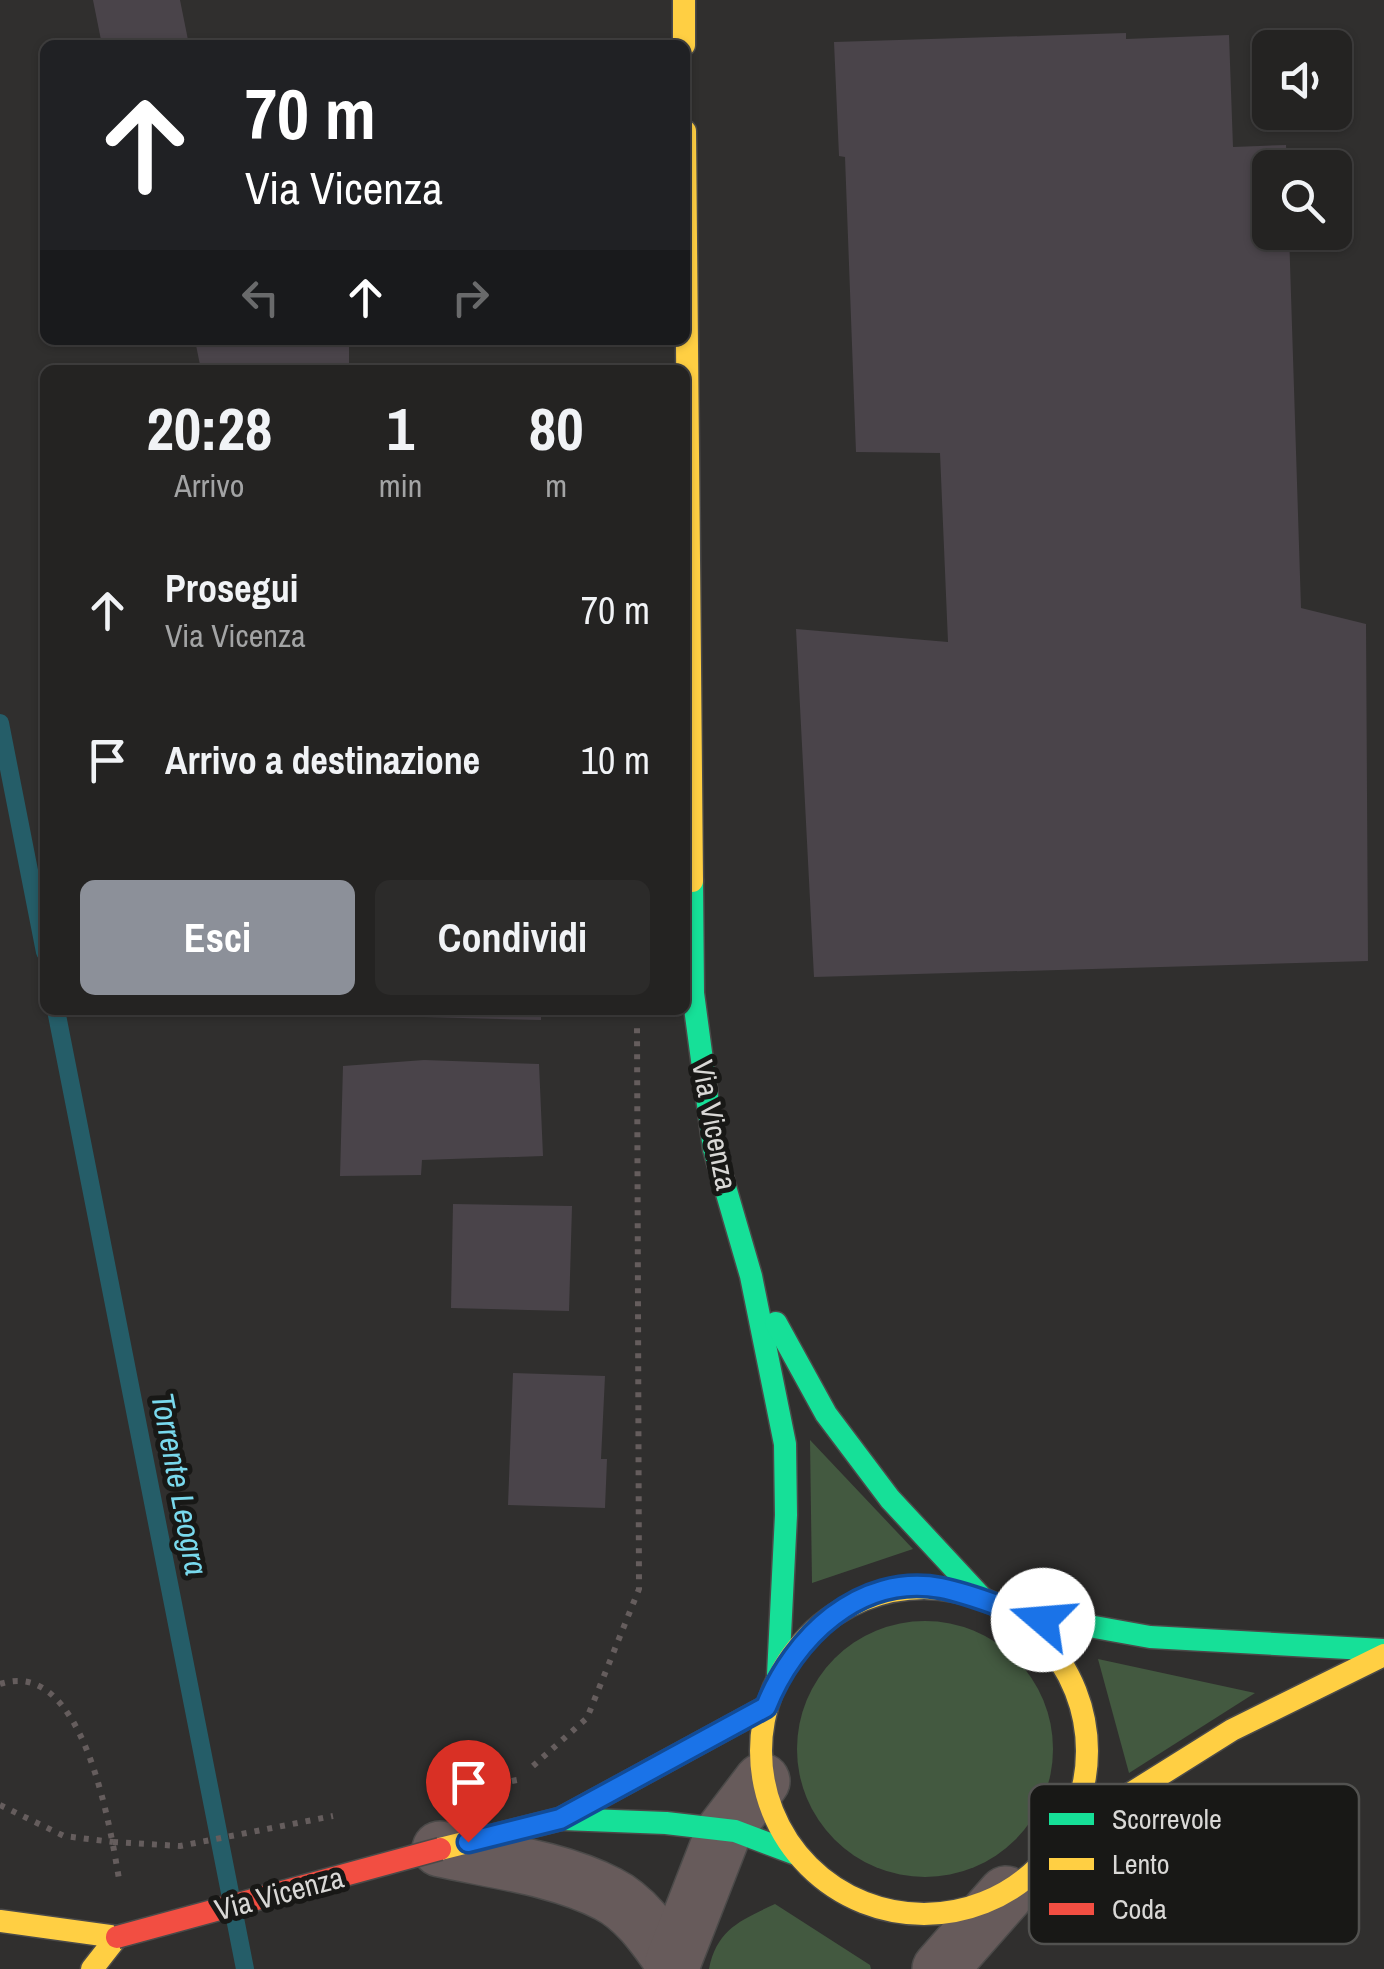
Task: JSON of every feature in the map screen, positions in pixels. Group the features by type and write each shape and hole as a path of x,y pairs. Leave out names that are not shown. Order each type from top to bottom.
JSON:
{"main road":[{"path":"684,0 684,40"},
{"name":"Via Vicenza","path":"690,670 693,994 714,1149 751,1276 784,1444 786,1515 778,1674"},
{"name":"Via Vicenza","path":"751,1276 826,1414 890,1499 982,1598"},
{"name":"Via Vicenza","path":"1029,1876 1006,1894 963,1911 917,1915 872,1906 830,1886 796,1854 774,1819 762,1780 766,1707 778,1674 806,1636 844,1607 888,1591 936,1587 982,1598 1011,1612 1048,1645 1075,1688 1087,1736 1084,1784"},
{"path":"1011,1612 1076,1628 1224,1646 1384,1652"},
{"path":"1146,1784 1232,1730 1384,1652"},
{"path":"560,1819 766,1707"},
{"name":"Via Vicenza","path":"0,1921 117,1938 560,1819 666,1823 734,1831 796,1854"},
{"path":"92,1969 117,1938"}],"street":[{"name":"Via Vicenza","path":"673,1966 724,1832 762,1780"},
{"name":"Via Vicenza","path":"440,1849 554,1874 611,1895 650,1929 673,1966"},
{"name":"Via Vicenza","path":"940,1969 1006,1894"}],"path":[{"path":"442,1794 517,1780 587,1718 639,1589 637,1015"},
{"path":"0,1684 38,1685 64,1706 82,1738 107,1809"},
{"path":"0,1805 64,1836 180,1846 348,1813"}],"green space":[{"path":"810,1440 913,1549 812,1583"},
{"path":"900,1623 950,1623 996,1642 1032,1678 1051,1724 1051,1774 1048,1784 1029,1784 1029,1824 996,1856 950,1875 900,1875 854,1856 818,1820 799,1774 799,1724 818,1678 854,1642"},
{"path":"1098,1659 1255,1693 1129,1773"},
{"path":"775,1904 871,1969 709,1969 724,1935 741,1921"}],"building":[{"path":"93,0 180,0 188,40 101,40"},
{"path":"1126,33 1126,39 1229,35 1233,147 1286,145 1286,150 1252,150 1252,250 1290,250 1301,608 1366,624 1368,961 814,977 796,629 948,642 940,453 856,452 845,157 839,156 834,42"},
{"path":"196,345 349,345 349,365 200,365"},
{"path":"541,1015 541,1020 423,1017"},
{"path":"424,1060 539,1064 543,1156 422,1160 421,1175 340,1176 343,1066"},
{"path":"453,1204 572,1206 569,1311 451,1308"},
{"path":"513,1373 605,1376 601,1459 607,1459 605,1508 508,1505"}],"waterway":[{"name":"Torrente Leogra","path":"0,723 40,927"},
{"name":"Torrente Leogra","path":"57,1015 245,1969"}],"traffic: fast":[{"path":"692,881 693,993 714,1149 751,1276 785,1444 786,1515 778,1675"},
{"path":"776,1323 826,1414 890,1499 982,1598"},
{"path":"1011,1612 1150,1637 1384,1650"},
{"path":"563,1819 666,1823 735,1831 796,1854"}],"traffic: slow":[{"path":"684,0 684,40"},
{"path":"687,345 687,365"},
{"path":"690,667 692,881"},
{"path":"1029,1875 986,1902 956,1911 924,1914 877,1907 833,1887 788,1842 764,1783 764,1719 780,1674 809,1636 847,1607 892,1591 956,1591 1015,1615 1060,1660 1080,1704 1087,1751"},
{"path":"1146,1784 1232,1730 1384,1655"},
{"path":"440,1849 560,1819 766,1707"},
{"path":"1084,1784 1087,1751"},
{"path":"0,1921 117,1937 92,1969"}],"traffic: jam":[{"path":"117,1937 440,1849"}],"route":[{"path":"468,1842 560,1819 766,1707 778,1674 806,1636 844,1607 888,1591 936,1587 982,1598 1011,1612 1043,1620"}]}
